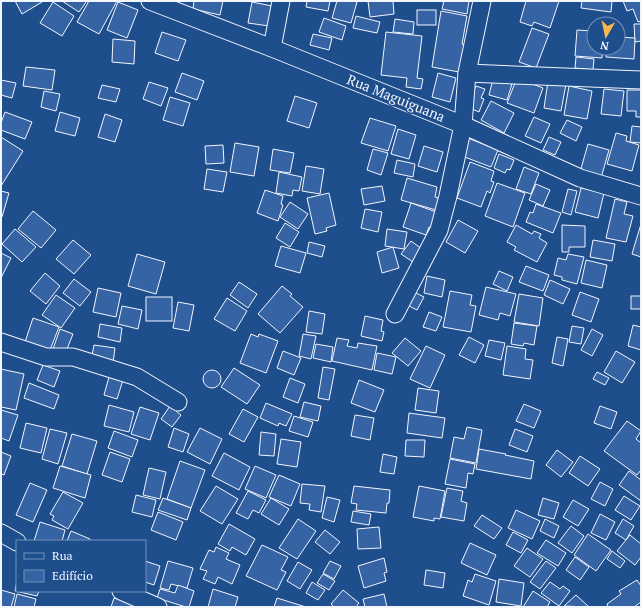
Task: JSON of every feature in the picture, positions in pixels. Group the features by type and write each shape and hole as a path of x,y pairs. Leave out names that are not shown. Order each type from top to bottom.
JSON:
{"street":[{"name":"Rua Maguiguana","path":"150,1 272,48 462,125 580,178 641,196"},
{"path":"272,48 281,1"},
{"path":"395,314 439,230 448,196 462,125 467,73 482,1"},
{"path":"467,73 641,80"},
{"path":"1,342 46,357 73,357 137,377 178,402"},
{"path":"1,533 16,541"},
{"path":"123,592 158,607"}],"building":[{"path":"15,1 42,1 42,2 22,14"},
{"path":"62,1 87,1 79,12"},
{"path":"89,1 117,1 99,34 77,22"},
{"path":"194,1 223,1 220,15 193,9"},
{"path":"307,1 330,1 328,11 306,7"},
{"path":"337,1 357,2 351,23 332,18"},
{"path":"368,1 393,1 394,14 370,17"},
{"path":"444,1 469,1 467,14 442,9"},
{"path":"526,1 559,1 550,28 534,22 532,26 520,22"},
{"path":"582,1 612,1 611,12 581,8"},
{"path":"623,1 641,1 641,21 638,22 633,9 627,11"},
{"path":"53,2 74,16 62,36 40,23"},
{"path":"118,2 138,10 127,38 107,30"},
{"path":"252,2 272,6 269,26 248,23"},
{"path":"417,10 436,10 436,25 417,25"},
{"path":"441,11 467,16 459,72 432,67"},
{"path":"356,16 380,22 377,33 353,28"},
{"path":"324,18 346,26 342,40 319,32"},
{"path":"395,19 414,22 413,34 393,32"},
{"path":"634,24 641,24 641,41 635,42"},
{"path":"532,28 549,34 536,68 519,62"},
{"path":"577,30 586,31 586,56 602,56 602,58 575,56"},
{"path":"162,32 186,40 178,61 155,53"},
{"path":"386,32 422,36 417,78 423,79 421,89 406,87 407,78 381,75"},
{"path":"313,34 332,38 329,50 310,45"},
{"path":"626,37 635,38 634,59 606,57 626,56"},
{"path":"113,39 135,41 134,64 112,62"},
{"path":"576,57 594,59 593,70 575,68"},
{"path":"26,67 55,70 52,90 23,86"},
{"path":"182,73 204,81 197,100 175,92"},
{"path":"438,73 456,78 450,102 432,97"},
{"path":"517,78 543,88 534,113 507,103"},
{"path":"493,79 512,84 507,100 489,95"},
{"path":"1,80 16,83 12,98 1,95"},
{"path":"548,81 566,84 561,111 544,108"},
{"path":"149,82 168,88 161,106 143,99"},
{"path":"102,85 120,89 116,102 98,98"},
{"path":"476,86 485,89 481,98 484,99 479,112 467,107"},
{"path":"569,86 592,91 587,119 564,115"},
{"path":"604,89 624,91 621,116 601,114"},
{"path":"627,90 641,90 641,117 636,117 636,111 627,111"},
{"path":"44,91 60,94 56,111 41,107"},
{"path":"295,96 317,103 309,128 287,121"},
{"path":"170,97 190,103 183,126 163,120"},
{"path":"491,101 514,113 504,133 481,120"},
{"path":"5,112 32,122 25,139 1,130 1,123"},
{"path":"60,112 80,118 75,136 55,131"},
{"path":"105,114 122,120 115,142 98,137"},
{"path":"534,117 550,124 541,143 525,136"},
{"path":"370,118 396,126 388,151 361,143"},
{"path":"567,120 582,127 576,141 560,133"},
{"path":"632,126 641,127 641,143 630,142"},
{"path":"398,129 416,135 409,159 391,154"},
{"path":"616,133 627,136 626,141 639,145 632,171 607,164"},
{"path":"1,137 23,151 1,186"},
{"path":"549,137 561,142 555,155 543,150"},
{"path":"468,138 498,150 491,167 462,156"},
{"path":"235,143 259,147 254,176 230,172"},
{"path":"588,144 609,150 601,178 580,172"},
{"path":"223,145 224,163 206,164 205,146"},
{"path":"424,146 443,152 437,172 418,166"},
{"path":"273,149 294,153 290,173 270,170"},
{"path":"373,149 388,153 381,175 367,170"},
{"path":"499,154 514,160 510,170 507,169 505,173 494,168"},
{"path":"397,160 415,164 413,177 394,173"},
{"path":"470,162 494,171 491,181 494,182 490,193 487,191 481,207 457,198"},
{"path":"306,166 324,169 320,194 302,191"},
{"path":"524,167 539,173 531,194 516,189"},
{"path":"207,169 227,172 223,192 204,189"},
{"path":"279,172 302,177 299,191 293,190 292,196 276,193"},
{"path":"407,178 437,187 435,197 439,198 436,210 401,200"},
{"path":"497,183 525,193 513,227 485,216"},
{"path":"536,184 550,190 543,206 529,200"},
{"path":"382,186 385,201 364,205 361,189"},
{"path":"581,188 604,193 598,218 575,212"},
{"path":"568,189 577,191 571,215 562,212"},
{"path":"265,190 283,196 281,204 283,205 278,221 257,213"},
{"path":"1,191 9,193 2,217 1,217"},
{"path":"329,193 336,225 326,228 327,231 315,234 307,198"},
{"path":"615,199 627,202 624,214 633,216 626,242 606,238"},
{"path":"290,202 308,214 298,229 280,217"},
{"path":"411,203 439,213 433,228 429,227 426,235 403,227"},
{"path":"536,204 561,213 553,233 526,222 530,212 533,213"},
{"path":"365,209 382,212 378,232 361,228"},
{"path":"33,211 56,230 41,248 18,229"},
{"path":"458,220 478,231 465,253 446,242"},
{"path":"285,223 299,232 290,247 276,238"},
{"path":"641,224 641,257 632,254"},
{"path":"516,225 532,234 534,231 541,234 539,238 547,243 537,262 514,250 516,247 507,242"},
{"path":"562,225 585,226 585,247 569,247 569,252 562,252"},
{"path":"15,229 36,247 22,262 2,244"},
{"path":"387,229 407,232 404,249 385,246"},
{"path":"73,240 91,255 74,274 56,259"},
{"path":"593,240 615,244 612,261 590,257"},
{"path":"411,241 425,251 416,264 401,254"},
{"path":"309,242 325,246 322,257 307,253"},
{"path":"281,246 306,253 300,273 275,266"},
{"path":"393,247 399,268 382,273 377,252"},
{"path":"1,253 11,258 1,278"},
{"path":"137,254 165,262 156,294 128,286"},
{"path":"568,254 584,257 577,284 562,280 562,277 554,275 558,258 566,260"},
{"path":"586,260 607,265 602,288 581,283"},
{"path":"526,266 549,275 543,291 519,282"},
{"path":"499,271 513,277 507,291 493,284"},
{"path":"45,273 60,286 46,304 30,291"},
{"path":"427,276 445,280 442,297 424,293"},
{"path":"74,279 91,292 80,306 63,293"},
{"path":"550,280 570,289 563,304 544,295"},
{"path":"239,282 257,294 248,308 230,295"},
{"path":"282,286 292,294 290,296 303,307 280,333 258,314"},
{"path":"486,287 516,294 510,316 500,313 498,320 479,315"},
{"path":"98,288 121,293 116,317 93,312"},
{"path":"450,291 472,295 470,305 476,306 471,332 443,327"},
{"path":"414,292 424,297 417,310 407,305"},
{"path":"580,292 599,299 591,322 572,315"},
{"path":"519,294 543,298 539,326 514,322"},
{"path":"56,295 75,308 61,328 42,315"},
{"path":"631,296 641,296 641,309 631,309"},
{"path":"146,297 172,297 172,321 146,321"},
{"path":"227,298 247,311 235,331 214,319"},
{"path":"178,302 194,305 189,331 173,328"},
{"path":"122,306 142,310 138,329 118,324"},
{"path":"309,311 325,314 322,334 306,332"},
{"path":"429,312 442,317 436,331 423,327"},
{"path":"365,316 383,320 381,331 384,332 382,341 361,336"},
{"path":"33,318 59,327 50,350 25,342"},
{"path":"514,323 537,326 534,345 524,343 523,346 511,344"},
{"path":"100,324 122,328 120,342 98,337"},
{"path":"633,325 641,327 641,350 628,346"},
{"path":"572,326 584,328 581,344 569,342"},
{"path":"60,329 73,334 65,354 53,349"},
{"path":"592,329 603,335 592,356 581,350"},
{"path":"251,334 258,337 259,334 278,341 266,373 240,363"},
{"path":"303,334 316,336 311,359 299,356"},
{"path":"469,337 484,345 475,363 459,355"},
{"path":"557,337 568,339 563,366 552,363"},
{"path":"337,338 349,340 347,346 357,348 358,343 377,346 372,370 332,361"},
{"path":"405,338 421,351 408,366 392,353"},
{"path":"489,340 505,343 501,360 485,356"},
{"path":"316,344 333,347 331,362 313,358"},
{"path":"94,345 115,348 113,363 91,360"},
{"path":"426,346 445,355 430,388 410,379"},
{"path":"507,346 526,349 525,359 533,360 530,379 503,375"},
{"path":"283,351 301,358 294,375 277,368"},
{"path":"616,351 635,362 622,383 604,372"},
{"path":"377,353 396,357 392,374 374,370"},
{"path":"43,365 60,371 54,387 37,380"},
{"path":"323,367 335,369 329,400 318,398"},
{"path":"234,368 260,385 247,404 221,387"},
{"path":"1,369 24,374 16,410 1,407"},
{"path":"212,370 218,373 221,379 218,385 212,388 206,385 203,379 206,373"},
{"path":"597,372 609,378 605,385 593,379"},
{"path":"109,377 123,380 117,399 104,395"},
{"path":"290,378 305,384 298,403 283,397"},
{"path":"359,380 384,390 375,412 351,403"},
{"path":"29,383 59,395 54,409 24,398"},
{"path":"418,388 439,391 436,413 415,410"},
{"path":"304,402 321,406 318,421 300,417"},
{"path":"266,403 292,414 286,426 279,423 278,426 260,418"},
{"path":"524,404 541,411 534,428 516,421"},
{"path":"109,405 134,412 129,432 104,426"},
{"path":"170,406 181,415 172,427 161,419"},
{"path":"600,406 617,412 611,429 594,423"},
{"path":"140,407 159,413 150,440 131,434"},
{"path":"243,409 258,417 244,442 229,434"},
{"path":"1,410 18,415 9,441 1,438"},
{"path":"409,413 445,418 442,438 407,433"},
{"path":"355,415 374,418 370,440 351,436"},
{"path":"294,416 313,422 308,437 289,431"},
{"path":"627,421 641,431 636,439 641,443 641,470 637,475 604,451"},
{"path":"26,423 47,428 41,453 20,448"},
{"path":"467,427 482,430 476,463 450,458 454,437 464,439"},
{"path":"174,428 189,434 183,452 168,447"},
{"path":"200,428 222,439 210,464 187,452"},
{"path":"50,429 67,433 58,464 42,459"},
{"path":"515,429 533,436 527,452 509,445"},
{"path":"114,431 138,440 132,457 108,448"},
{"path":"261,432 276,434 274,456 259,455"},
{"path":"72,434 97,441 87,474 62,466"},
{"path":"281,439 301,442 297,467 277,464"},
{"path":"406,440 425,440 424,457 405,456"},
{"path":"479,449 534,461 531,479 476,469"},
{"path":"557,450 573,462 561,477 546,465"},
{"path":"1,452 11,456 4,475 1,474"},
{"path":"110,452 130,459 122,482 102,475"},
{"path":"224,453 250,467 239,490 212,476"},
{"path":"383,454 397,457 394,474 380,472"},
{"path":"580,456 600,469 588,486 569,473"},
{"path":"450,459 475,464 473,474 468,473 466,488 445,484"},
{"path":"180,461 205,470 191,508 167,499"},
{"path":"60,466 91,475 85,498 53,488"},
{"path":"255,466 276,475 266,498 245,489"},
{"path":"149,468 166,472 160,499 143,495"},
{"path":"629,471 641,480 641,501 619,485"},
{"path":"279,475 300,484 291,506 269,497"},
{"path":"600,482 613,489 605,506 591,499"},
{"path":"30,483 47,490 33,522 16,515"},
{"path":"302,484 325,486 321,512 309,510 310,504 300,503"},
{"path":"216,486 238,499 222,524 200,511"},
{"path":"354,486 390,490 389,503 387,503 386,513 356,510 357,504 351,503"},
{"path":"419,486 445,491 440,519 434,518 434,521 413,517"},
{"path":"447,488 463,491 461,501 467,503 464,521 441,517"},
{"path":"248,491 266,500 259,513 253,510 248,519 236,513"},
{"path":"63,492 83,503 68,529 52,520 54,516 50,514"},
{"path":"136,495 156,500 152,517 132,512"},
{"path":"624,496 640,506 631,520 615,510"},
{"path":"327,497 340,500 334,522 322,518"},
{"path":"163,498 191,508 187,520 158,510"},
{"path":"271,498 289,509 279,525 261,514"},
{"path":"543,498 559,503 554,519 538,515"},
{"path":"573,500 589,509 578,526 563,517"},
{"path":"516,510 540,521 532,539 508,528"},
{"path":"353,511 371,514 369,525 351,522"},
{"path":"158,512 183,522 176,540 151,530"},
{"path":"600,514 615,522 606,540 591,533"},
{"path":"482,515 502,528 494,539 474,526"},
{"path":"298,519 316,531 297,559 279,548"},
{"path":"545,519 559,526 554,538 540,531"},
{"path":"623,519 634,526 626,540 615,533"},
{"path":"40,522 65,530 62,540 34,540"},
{"path":"229,524 255,539 246,555 232,547 230,551 218,544"},
{"path":"571,526 584,536 572,553 558,543"},
{"path":"379,527 381,548 358,549 357,529"},
{"path":"325,530 340,542 330,554 315,542"},
{"path":"71,531 90,539 90,540 67,540"},
{"path":"513,532 528,540 521,553 506,545"},
{"path":"588,534 611,550 596,571 574,555"},
{"path":"630,535 641,544 641,557 635,565 617,551"},
{"path":"546,540 566,553 558,566 537,553"},
{"path":"470,543 496,555 487,575 461,563"},
{"path":"262,545 288,557 281,570 286,572 277,590 246,576"},
{"path":"216,547 229,553 226,559 240,565 232,584 218,577 215,584 203,579 207,571 200,569 209,550 214,552"},
{"path":"527,548 543,559 530,577 514,566"},
{"path":"612,551 625,561 620,568 607,559"},
{"path":"575,557 589,567 580,580 566,570"},
{"path":"384,558 387,572 384,573 386,581 364,588 358,566"},
{"path":"146,561 160,566 154,585 146,582"},
{"path":"168,561 193,568 187,588 171,584 169,590 160,588"},
{"path":"330,561 341,566 334,579 323,573"},
{"path":"546,561 556,568 540,589 530,582"},
{"path":"298,562 312,570 300,589 287,581"},
{"path":"426,570 445,573 443,588 424,585"},
{"path":"323,574 335,581 329,590 317,583"},
{"path":"475,574 496,581 489,605 463,596 468,580 472,582"},
{"path":"499,579 524,583 521,606 496,602"},
{"path":"637,580 641,586 641,602 634,607 608,607 607,604 621,594 619,591"},
{"path":"312,582 325,590 318,600 306,593"},
{"path":"550,582 560,589 563,586 570,591 559,606 541,593"},
{"path":"178,585 194,591 189,607 157,598 160,589 175,593"},
{"path":"213,589 238,597 235,607 208,607"},
{"path":"1,590 15,594 11,607 1,607"},
{"path":"343,590 359,603 356,607 334,607 331,604"},
{"path":"533,591 550,602 547,607 523,607"},
{"path":"19,592 39,592 37,596"},
{"path":"17,594 36,599 34,607 14,607"},
{"path":"384,594 387,607 365,607 363,599"},
{"path":"576,595 589,607 564,606"},
{"path":"114,598 136,604 135,607 111,607"},
{"path":"277,598 306,607 274,607"}]}
